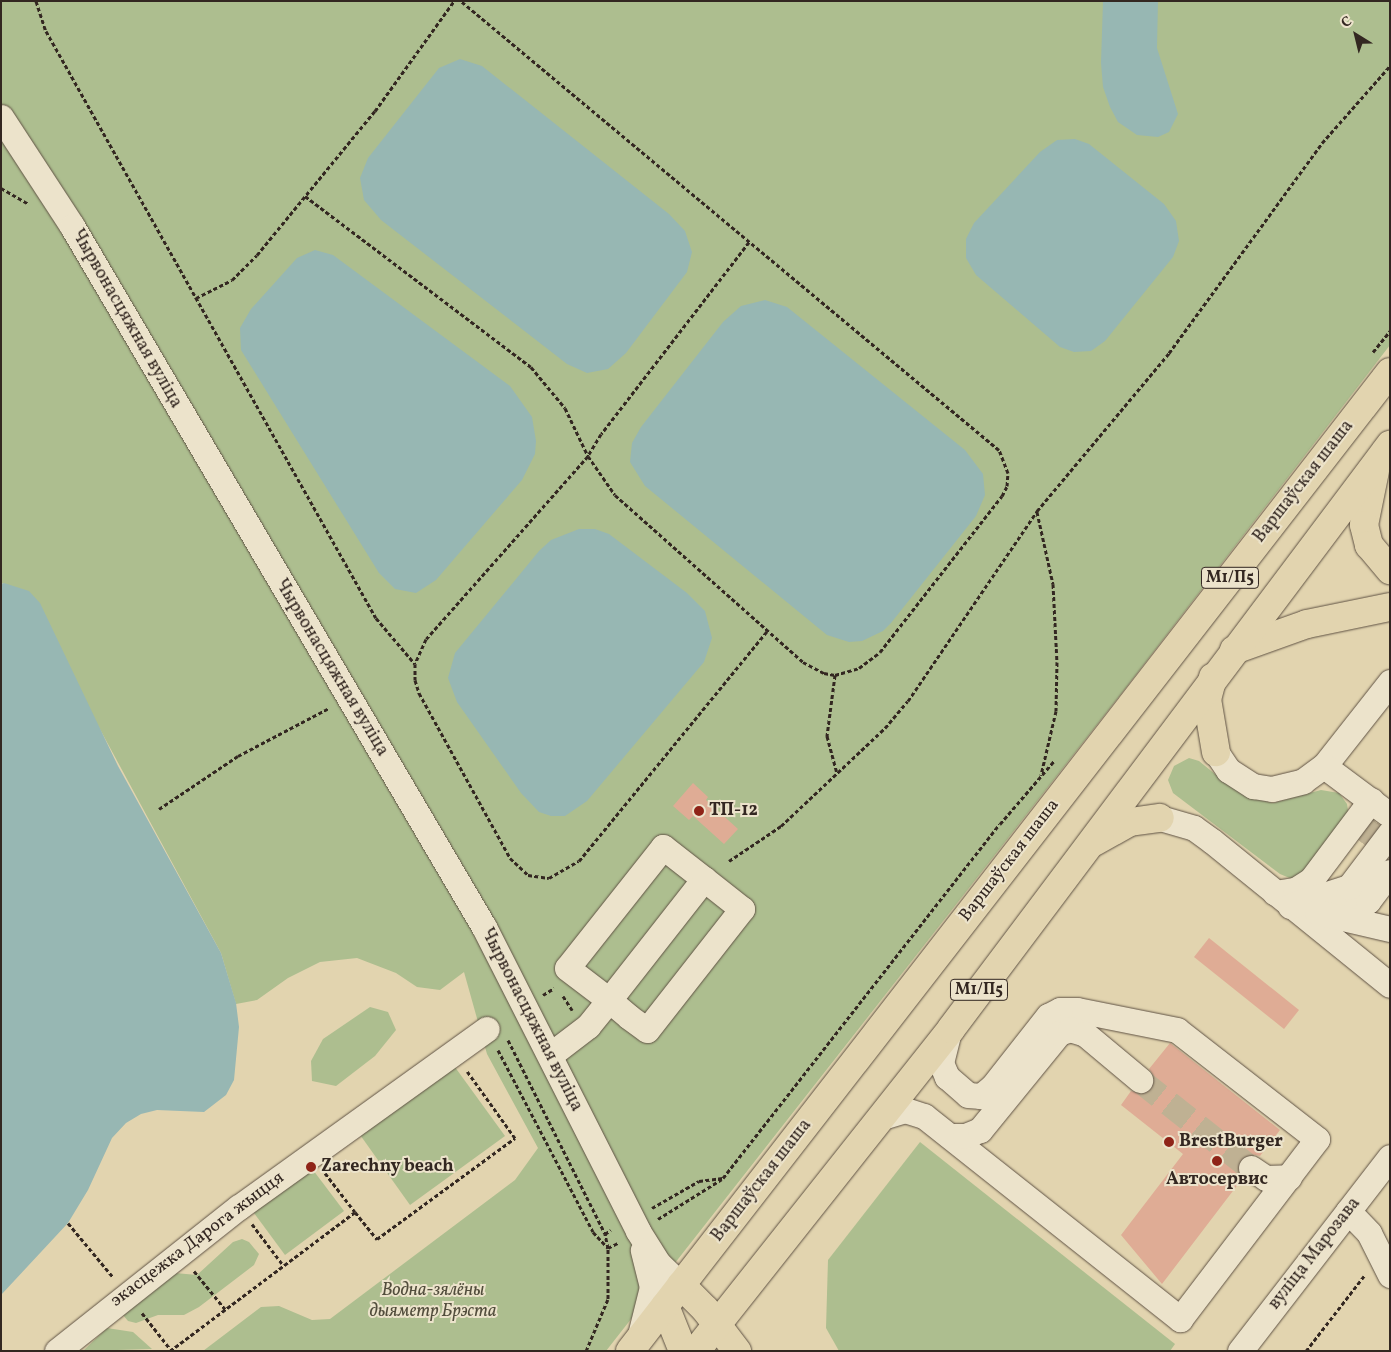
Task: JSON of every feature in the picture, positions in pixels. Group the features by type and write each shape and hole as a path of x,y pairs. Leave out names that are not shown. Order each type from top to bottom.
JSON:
{"main road":[{"name":"Варшаўская шаша","path":"634,1345 1390,372"},
{"path":"1384,453 1364,525 1369,545 1390,570"},
{"name":"М1/П5","path":"696,1351 951,1029 1213,676 1384,453"},
{"path":"1234,650 1307,624 1390,606"},
{"path":"1213,676 1207,699 1216,752"},
{"path":"1086,846 1130,822 1160,818"},
{"name":"Чырвонасцяжная вуліца","path":"673,1296 717,1324 737,1351"},
{"name":"Чырвонасцяжная вуліца","path":"673,1296 683,1351"}],"street":[{"name":"Чырвонасцяжная вуліца","path":"1,117 72,226 484,927 635,1225 658,1263 673,1296"},
{"path":"1216,752 1228,770 1254,786 1272,789 1303,781 1324,766 1390,682"},
{"path":"1324,766 1383,815"},
{"path":"1282,900 1349,887 1383,815"},
{"path":"1282,900 1311,880 1383,815"},
{"path":"1160,818 1194,828 1390,985"},
{"path":"1282,900 1338,880 1364,844"},
{"path":"663,847 742,909 647,1030 609,1000 568,968 663,847"},
{"path":"1282,900 1358,895 1390,852"},
{"path":"1282,900 1368,901 1390,872"},
{"path":"550,1055 585,1029 704,880"},
{"path":"1282,900 1378,909 1390,893"},
{"path":"1282,900 1390,916"},
{"path":"1282,900 1390,924"},
{"path":"1282,900 1390,929"},
{"path":"882,1116 905,1110 924,1116 1180,1319 1317,1139 1177,1030 1077,1010 1060,1010 1048,1016 994,1086 981,1096 968,1095 947,1077 941,1063 951,1029"},
{"name":"экасцежка Дарога жыцця","path":"58,1351 180,1252 239,1207 310,1154 493,1025"},
{"path":"950,1136 965,1136 980,1130 1059,1033 1070,1029 1084,1034 1140,1080"},
{"name":"вуліца Марозава","path":"1240,1351 1390,1157"},
{"path":"1250,1168 1266,1178 1289,1177"},
{"path":"1348,1211 1369,1233 1385,1264"},
{"name":"Чырвонасцяжная вуліца","path":"634,1345 652,1287 635,1225"}],"path":[{"path":"36,1 46,31 376,618 415,664 420,693 510,858 528,875 549,878 579,861 767,631"},
{"path":"196,298 220,288 245,269 375,111 454,1"},
{"path":"305,196 531,367 565,408 588,456 615,495 767,631 813,669 835,675 859,668 880,652 1002,496 1008,473 998,450 461,1"},
{"path":"729,860 782,826 885,728 929,674 1037,511 1168,353 1322,143 1390,66"},
{"path":"415,664 426,640 588,456 601,434 749,242"},
{"path":"1037,511 1053,584 1057,662 1056,711 1041,775"},
{"path":"835,675 827,736 837,773"},
{"path":"159,809 238,756 350,699"},
{"path":"605,1234 635,1225 698,1181 723,1178 1041,775 1059,756"},
{"path":"525,1005 556,987 585,1029"},
{"path":"493,1025 605,1234 608,1248 608,1299 586,1351"},
{"path":"310,1154 377,1239 515,1138 454,1053"},
{"path":"239,1207 283,1266"},
{"path":"170,1351 355,1212"},
{"path":"180,1252 225,1309"},
{"path":"1306,1351 1385,1264"}],"green space":[{"name":"Водна-зялёны дыяметр Брэста","path":"1,1 1390,1 1390,345 1125,689 606,1351 203,1351 261,1307 279,1306 312,1320 330,1319 515,1180 538,1148 487,1054 464,972 440,990 417,987 396,973 357,958 320,962 288,978 257,1000 236,1004 221,953 95,720 4,583 1,584"},
{"path":"1189,758 1199,761 1226,783 1254,798 1273,803 1321,790 1339,793 1347,804 1349,817 1306,872 1292,879 1280,874 1173,793 1168,780 1174,766"},
{"path":"370,1007 388,1012 396,1030 375,1056 336,1086 312,1081 311,1061 323,1039"},
{"path":"452,1063 505,1136 410,1205 358,1132"},
{"path":"920,1142 1175,1344 1170,1351 839,1351 826,1328 828,1260"},
{"path":"310,1166 344,1211 285,1255 251,1209"},
{"path":"242,1239 249,1242 259,1254 254,1265 199,1307 184,1315 158,1315 136,1323 128,1321 123,1315 125,1309 175,1273 197,1275 233,1242"},
{"path":"107,1328 133,1332 152,1349 83,1351"}],"water":[{"path":"1103,1 1158,1 1157,48 1178,114 1169,132 1158,137 1137,135 1118,122 1110,107 1103,87 1101,63"},
{"path":"460,59 482,66 669,214 685,231 692,252 687,272 626,353 608,369 587,373 567,364 381,220 364,200 360,178 368,158 439,68"},
{"path":"1075,139 1089,144 1164,204 1176,221 1179,241 1173,257 1105,341 1091,351 1074,352 1060,347 976,275 966,258 966,239 974,223 1040,152 1057,140"},
{"path":"315,250 333,255 510,386 532,417 536,441 535,454 522,480 436,580 416,593 395,589 379,573 241,350 240,328 251,309 297,258"},
{"path":"765,300 787,307 965,450 983,474 985,495 976,516 891,623 883,631 862,641 849,642 827,635 645,486 630,462 632,443 641,427 723,322 741,306"},
{"path":"579,529 595,529 609,534 687,593 705,611 712,638 704,662 587,801 565,816 551,816 539,812 521,793 457,702 448,678 455,653 539,551 551,540"},
{"path":"4,583 29,591 40,603 118,766 221,953 236,1003 239,1027 234,1080 226,1095 204,1112 157,1110 141,1114 126,1123 112,1138 88,1190 68,1223 1,1295 1,584"}],"building":[{"name":"ТП-12","path":"693,783 708,797 706,800 738,829 724,844 693,816 689,820 673,806"},
{"path":"1373,821 1378,825 1364,844 1359,840"},
{"path":"1209,938 1299,1010 1284,1029 1194,957"},
{"name":"Автосервис","path":"1170,1043 1280,1130 1260,1156 1251,1154 1239,1160 1237,1168 1242,1179 1162,1284 1121,1235 1183,1154 1121,1105 1131,1091 1144,1094 1151,1089 1154,1076 1149,1069"}],"tunnel":[{"path":"1364,844 1387,813 1390,815"},
{"path":"1140,1080 1251,1168"}],"place":[{"name":"ТП-12","path":"699,811"},
{"name":"BrestBurger","path":"1169,1142"},
{"name":"Автосервис","path":"1217,1161"},
{"name":"Zarechny beach","path":"311,1167"}]}
